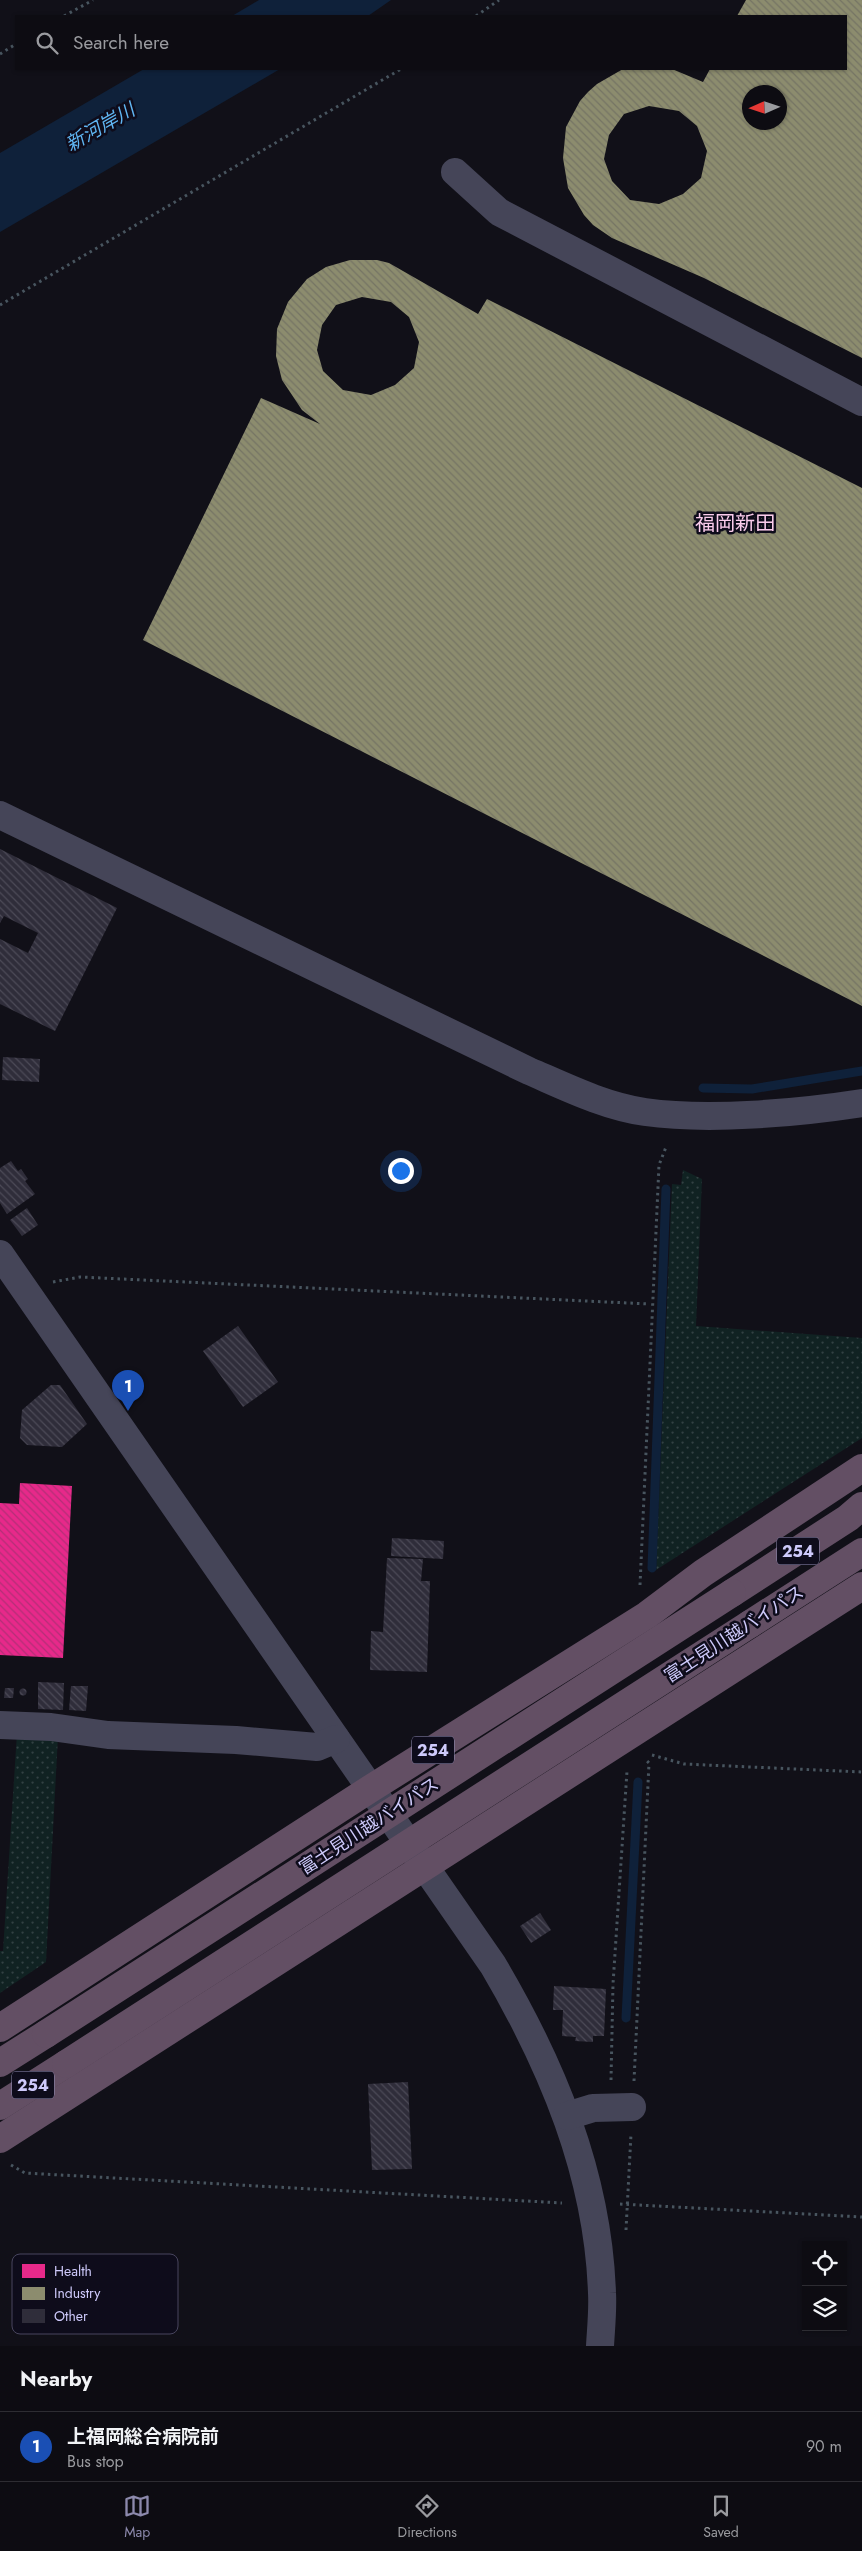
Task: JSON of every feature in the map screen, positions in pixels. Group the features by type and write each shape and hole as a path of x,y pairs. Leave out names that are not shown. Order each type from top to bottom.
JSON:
{"highway":[{"name":"254","path":"0,2028 370,1789 648,1615 703,1572 862,1468"},
{"name":"富士見川越バイパス","path":"0,2063 732,1593 848,1518 862,1506"},
{"name":"富士見川越バイパス","path":"0,2106 862,1552"},
{"name":"254","path":"0,2139 862,1586"}],"street":[{"path":"455,172 499,212 862,402"},
{"path":"0,815 529,1071 596,1100 644,1112 700,1116 824,1109 862,1103"},
{"path":"2,1262 26,1291 492,1965 522,2016 568,2116 591,2203 602,2293 600,2346"},
{"path":"0,1725 51,1727 108,1735 236,1740 317,1746 336,1739"},
{"path":"568,2116 593,2108 621,2108"}],"path":[{"path":"66,15 93,0"},
{"path":"477,15 499,0"},
{"path":"0,54 15,45"},
{"path":"0,305 399,70"},
{"path":"648,1615 641,1596 640,1576 659,1165 666,1147"},
{"path":"26,1291 47,1283 80,1277 649,1304"},
{"path":"652,1755 684,1764 862,1772"},
{"path":"621,2108 649,1763 644,1757"},
{"path":"627,2204 613,1984 627,1771 631,1764"},
{"path":"8,2164 26,2173 862,2217"}],"shaded area":[{"path":"683,1170 702,1179 696,1326 862,1338 862,1438 656,1570 672,1184 681,1185"},
{"path":"17,1733 58,1736 46,1962 0,1993 0,1951 3,1951"}],"water":[{"path":"259,0 391,0 369,15 234,15"},
{"name":"新河岸川","path":"142,70 278,70 0,232 0,153"}],"building: Health":[{"path":"20,1483 72,1486 63,1658 0,1655 0,1503 19,1504"}],"building: Industry":[{"path":"746,0 862,0 862,358 704,278 612,238 593,225 584,215 568,188 563,158 566,127 580,101 597,84 621,70 674,70 703,82 709,70 847,70 847,15 738,15","holes":["649,106 679,111 697,126 707,151 701,178 683,194 659,204 630,200 612,181 604,159 609,135 624,114"]},
{"path":"350,260 377,260 389,263 478,314 487,299 862,488 862,1006 143,640 261,398 320,424 302,410 282,380 276,356 277,329 288,302 307,279 326,267","holes":["362,297 391,302 409,317 419,342 414,368 395,385 371,395 343,390 323,371 317,350 322,325 336,305"]}],"building: Other":[{"path":"0,849 117,908 55,1031 0,1004 0,939 28,953 38,933 4,916 0,923"},
{"path":"3,1057 40,1059 39,1082 2,1080"},
{"path":"11,1161 18,1171 21,1169 28,1179 25,1181 35,1194 7,1214 0,1203 0,1168"},
{"path":"27,1208 38,1225 22,1236 10,1220"},
{"path":"238,1326 278,1382 243,1407 203,1351"},
{"path":"51,1385 60,1385 87,1424 62,1447 27,1445 20,1438 22,1410"},
{"path":"392,1538 444,1541 443,1559 391,1556"},
{"path":"387,1558 423,1559 421,1581 430,1581 427,1672 370,1670 371,1631 383,1632"},
{"path":"38,1682 64,1683 63,1710 38,1709"},
{"path":"71,1686 88,1686 86,1711 69,1710"},
{"path":"5,1688 14,1688 13,1698 4,1698"},
{"path":"23,1689 26,1692 23,1695 20,1692"},
{"path":"540,1913 551,1930 531,1943 520,1926"},
{"path":"554,1986 606,1989 604,2036 593,2036 593,2042 575,2041 576,2037 562,2036 563,2010 553,2010"},
{"path":"408,2082 412,2169 372,2170 368,2084"}],"waterway":[{"path":"703,1088 752,1089 862,1071"},
{"path":"652,1568 666,1189"},
{"path":"626,2018 638,1782"}],"place":[{"name":"上福岡総合病院前","path":"128,1411"}],"district":[{"name":"福岡新田","path":"735,523"}]}
